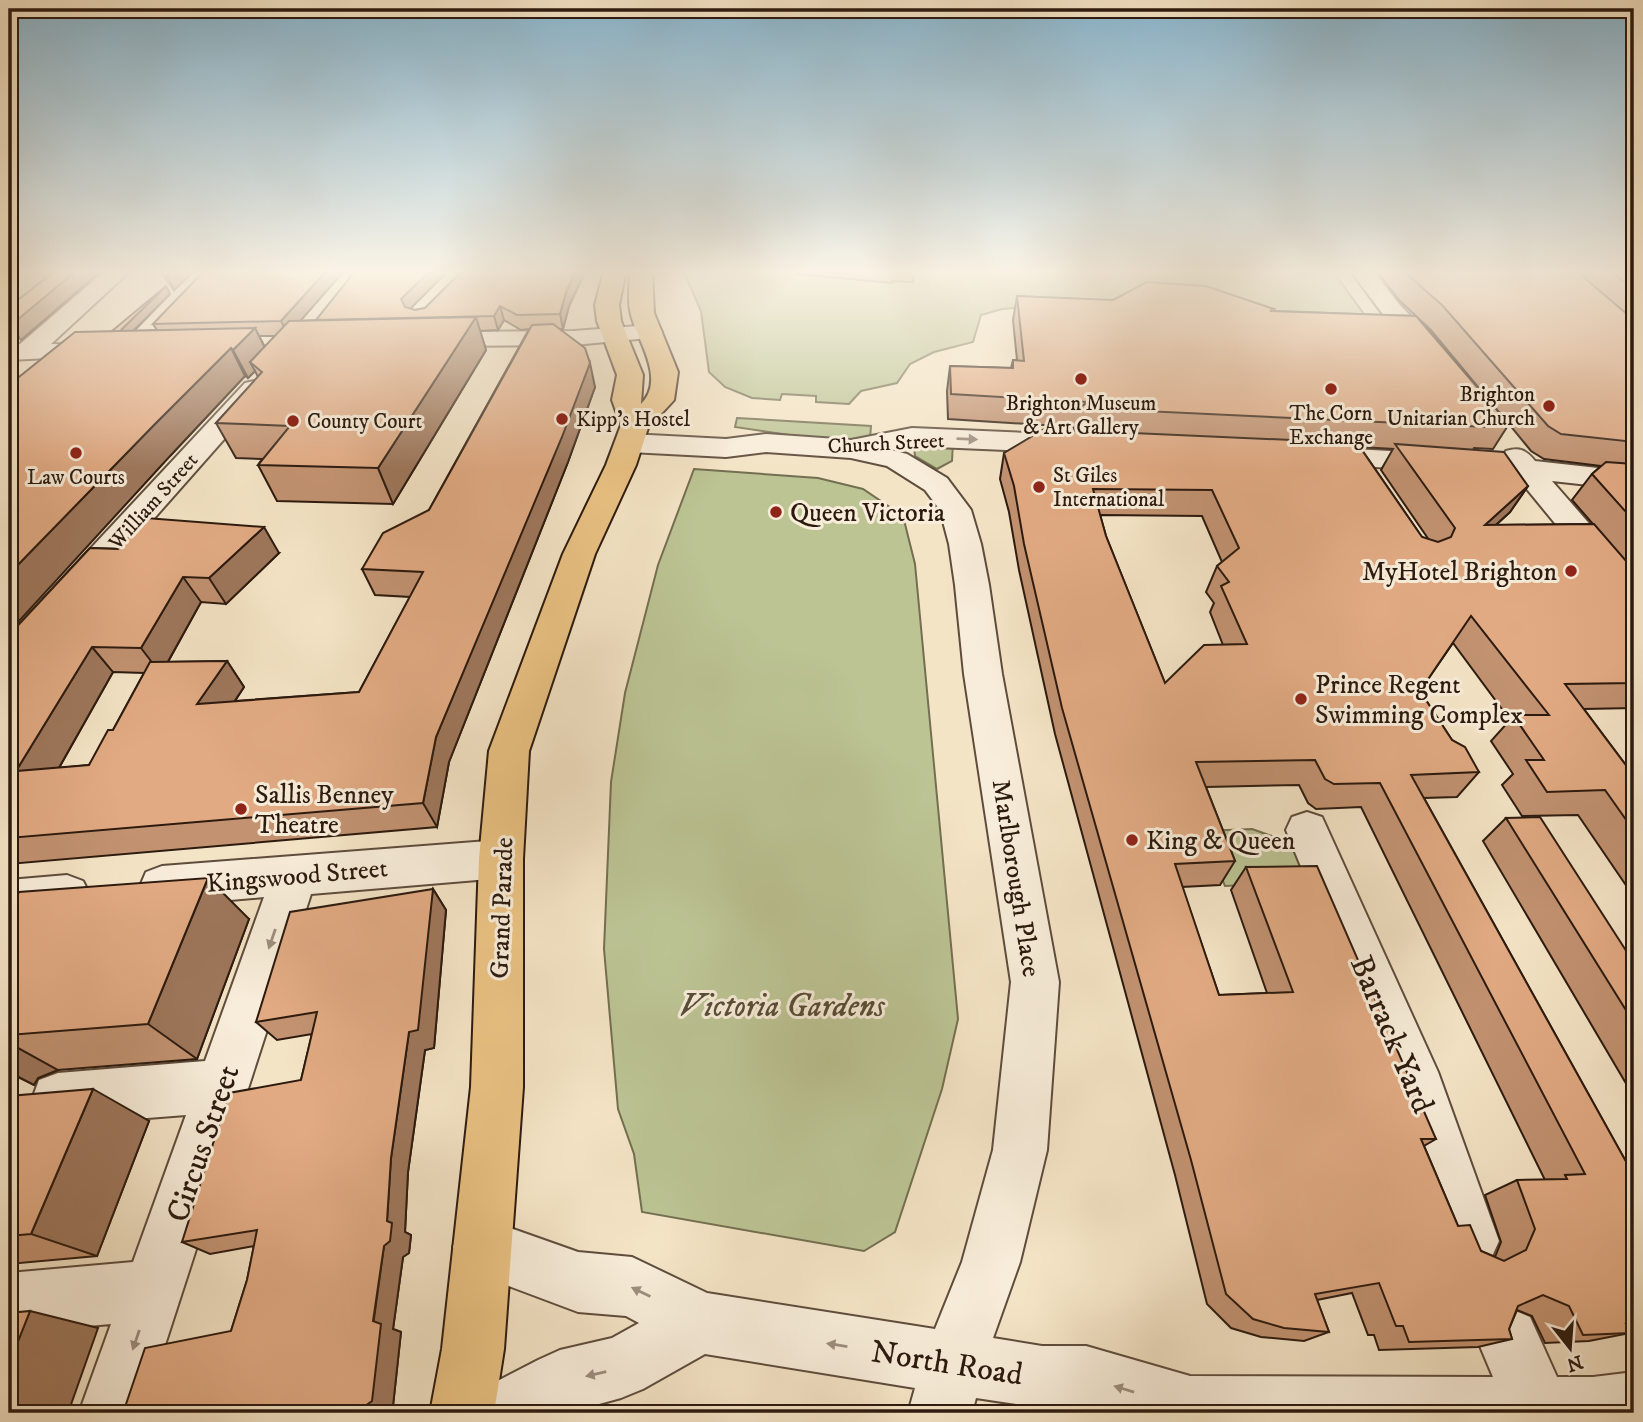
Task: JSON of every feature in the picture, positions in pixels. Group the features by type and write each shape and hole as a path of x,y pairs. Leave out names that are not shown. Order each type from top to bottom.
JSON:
{"highway":[{"path":"616,336 630,375 626,400 632,434"},
{"name":"Grand Parade","path":"462,1413 474,1349 497,1087 501,859 509,751 579,554 632,434 660,400 665,372 651,336"}],"street":[{"path":"33,350 48,336"},
{"path":"1419,336 1452,377"},
{"path":"33,350 122,343"},
{"name":"William Street","path":"9,659 269,373"},
{"name":"Church Street","path":"632,434 726,449 766,443 851,449 912,437 1104,446"},
{"path":"1501,438 1634,597"},
{"name":"Marlborough Place","path":"851,449 897,460 936,484 955,510 965,544 972,585 983,674 1035,982 1020,1150 991,1262 946,1389"},
{"path":"1293,454 1473,463 1633,482"},
{"path":"1355,458 1377,491"},
{"name":"Barrack Yard","path":"1307,830 1419,1091 1470,1241"},
{"name":"Kingswood Street","path":"9,900 295,874 501,859"},
{"name":"Circus Street","path":"111,1413 295,874"},
{"path":"32,942 56,896"},
{"path":"58,1099 222,1086"},
{"name":"North Road","path":"482,1247 578,1282 632,1287 701,1323 946,1389 1042,1377 1086,1377 1187,1411 1590,1409"},
{"path":"9,1303 153,1290"},
{"path":"503,1413 560,1382 621,1367 701,1323"},
{"path":"1508,1339 1590,1409"}],"green space":[{"path":"704,336 975,336 973,342 934,352 910,364 897,383 861,391 849,404 816,402 816,396 782,394 780,400 752,398 725,387 709,372"},
{"path":"737,418 871,426 870,439 831,441 735,427"},
{"path":"953,442 952,461 937,469 915,456 914,446"},
{"name":"Victoria Gardens","path":"694,469 818,478 863,489 903,516 915,564 958,1019 942,1089 895,1232 864,1251 642,1212 634,1154 618,1109 604,949 611,782 625,693 658,565"},
{"path":"1252,829 1297,845 1313,882 1225,886 1202,831"}],"building":[{"name":"Law Courts","path":"70,336 247,336 233,350 231,348 153,426 9,574 9,385"},
{"path":"274,336 463,336 378,468 258,465 290,426 216,423 262,372 250,362"},
{"path":"526,336 569,336 585,348 590,363 562,437 436,737 423,803 9,838 9,635 90,548 118,549 146,518 264,527 209,578 183,577 141,648 92,647 16,771 89,765 108,730 113,730 150,662 227,661 197,704 359,692 423,572 362,569 383,533 429,510"},
{"path":"1021,336 1434,336 1509,424 1484,423 1487,427 1079,408 1088,402 951,394 950,366 1013,368 1013,360 1024,361"},
{"path":"1469,336 1634,336 1634,442 1561,434 1548,426"},
{"path":"1044,429 1357,443 1422,537 1438,542 1451,537 1455,528 1395,444 1504,452 1528,486 1485,525 1594,524 1634,570 1634,683 1565,684 1634,776 1634,831 1605,790 1547,792 1526,760 1544,760 1513,715 1549,715 1471,616 1420,691 1452,740 1465,747 1479,772 1411,775 1634,1176 1634,1324 1626,1324 1630,1333 1583,1335 1569,1306 1543,1295 1518,1306 1509,1329 1512,1339 1409,1342 1403,1326 1396,1326 1379,1283 1315,1294 1329,1332 1284,1328 1253,1319 1226,1294 1191,1160 1062,708 1024,544 1014,486 1004,453","holes":["1093,489 1212,490 1239,548 1217,566 1229,582 1221,586 1247,644 1204,645 1165,683 1106,536","1315,760 1325,779 1334,784 1380,783 1585,1174 1565,1175 1567,1179 1517,1180 1535,1229 1526,1250 1504,1261 1481,1251 1470,1225 1458,1226 1421,1139 1436,1139 1317,866 1246,867 1293,992 1219,995 1175,864 1235,861 1196,762"]},
{"path":"1606,462 1634,464 1634,521 1592,474"},
{"path":"1540,817 1634,963 1634,1023 1506,818"},
{"path":"208,878 148,1024 9,1035 9,910 19,892"},
{"path":"433,889 418,1030 409,1032 391,1158 387,1221 392,1223 390,1241 384,1246 373,1321 381,1324 372,1401 361,1409 361,1413 123,1413 145,1348 231,1331 247,1280 257,1230 182,1242 229,1093 301,1080 317,1012 256,1022 290,912"},
{"path":"93,1089 31,1234 9,1236 9,1096"},
{"path":"30,1311 9,1364 9,1313"}],"place":[{"name":"Brighton Museum & Art Gallery","path":"1081,379"},
{"name":"The Corn Exchange","path":"1331,389"},
{"name":"Brighton Unitarian Church","path":"1549,406"},
{"name":"Kipp's Hostel","path":"562,419"},
{"name":"County Court","path":"293,421"},
{"name":"Law Courts","path":"76,453"},
{"name":"St Giles International","path":"1039,487"},
{"name":"Queen Victoria","path":"776,512"},
{"name":"MyHotel Brighton","path":"1571,571"},
{"name":"Prince Regent Swimming Complex","path":"1301,699"},
{"name":"Sallis Benney Theatre","path":"241,809"},
{"name":"King & Queen","path":"1132,840"}]}
